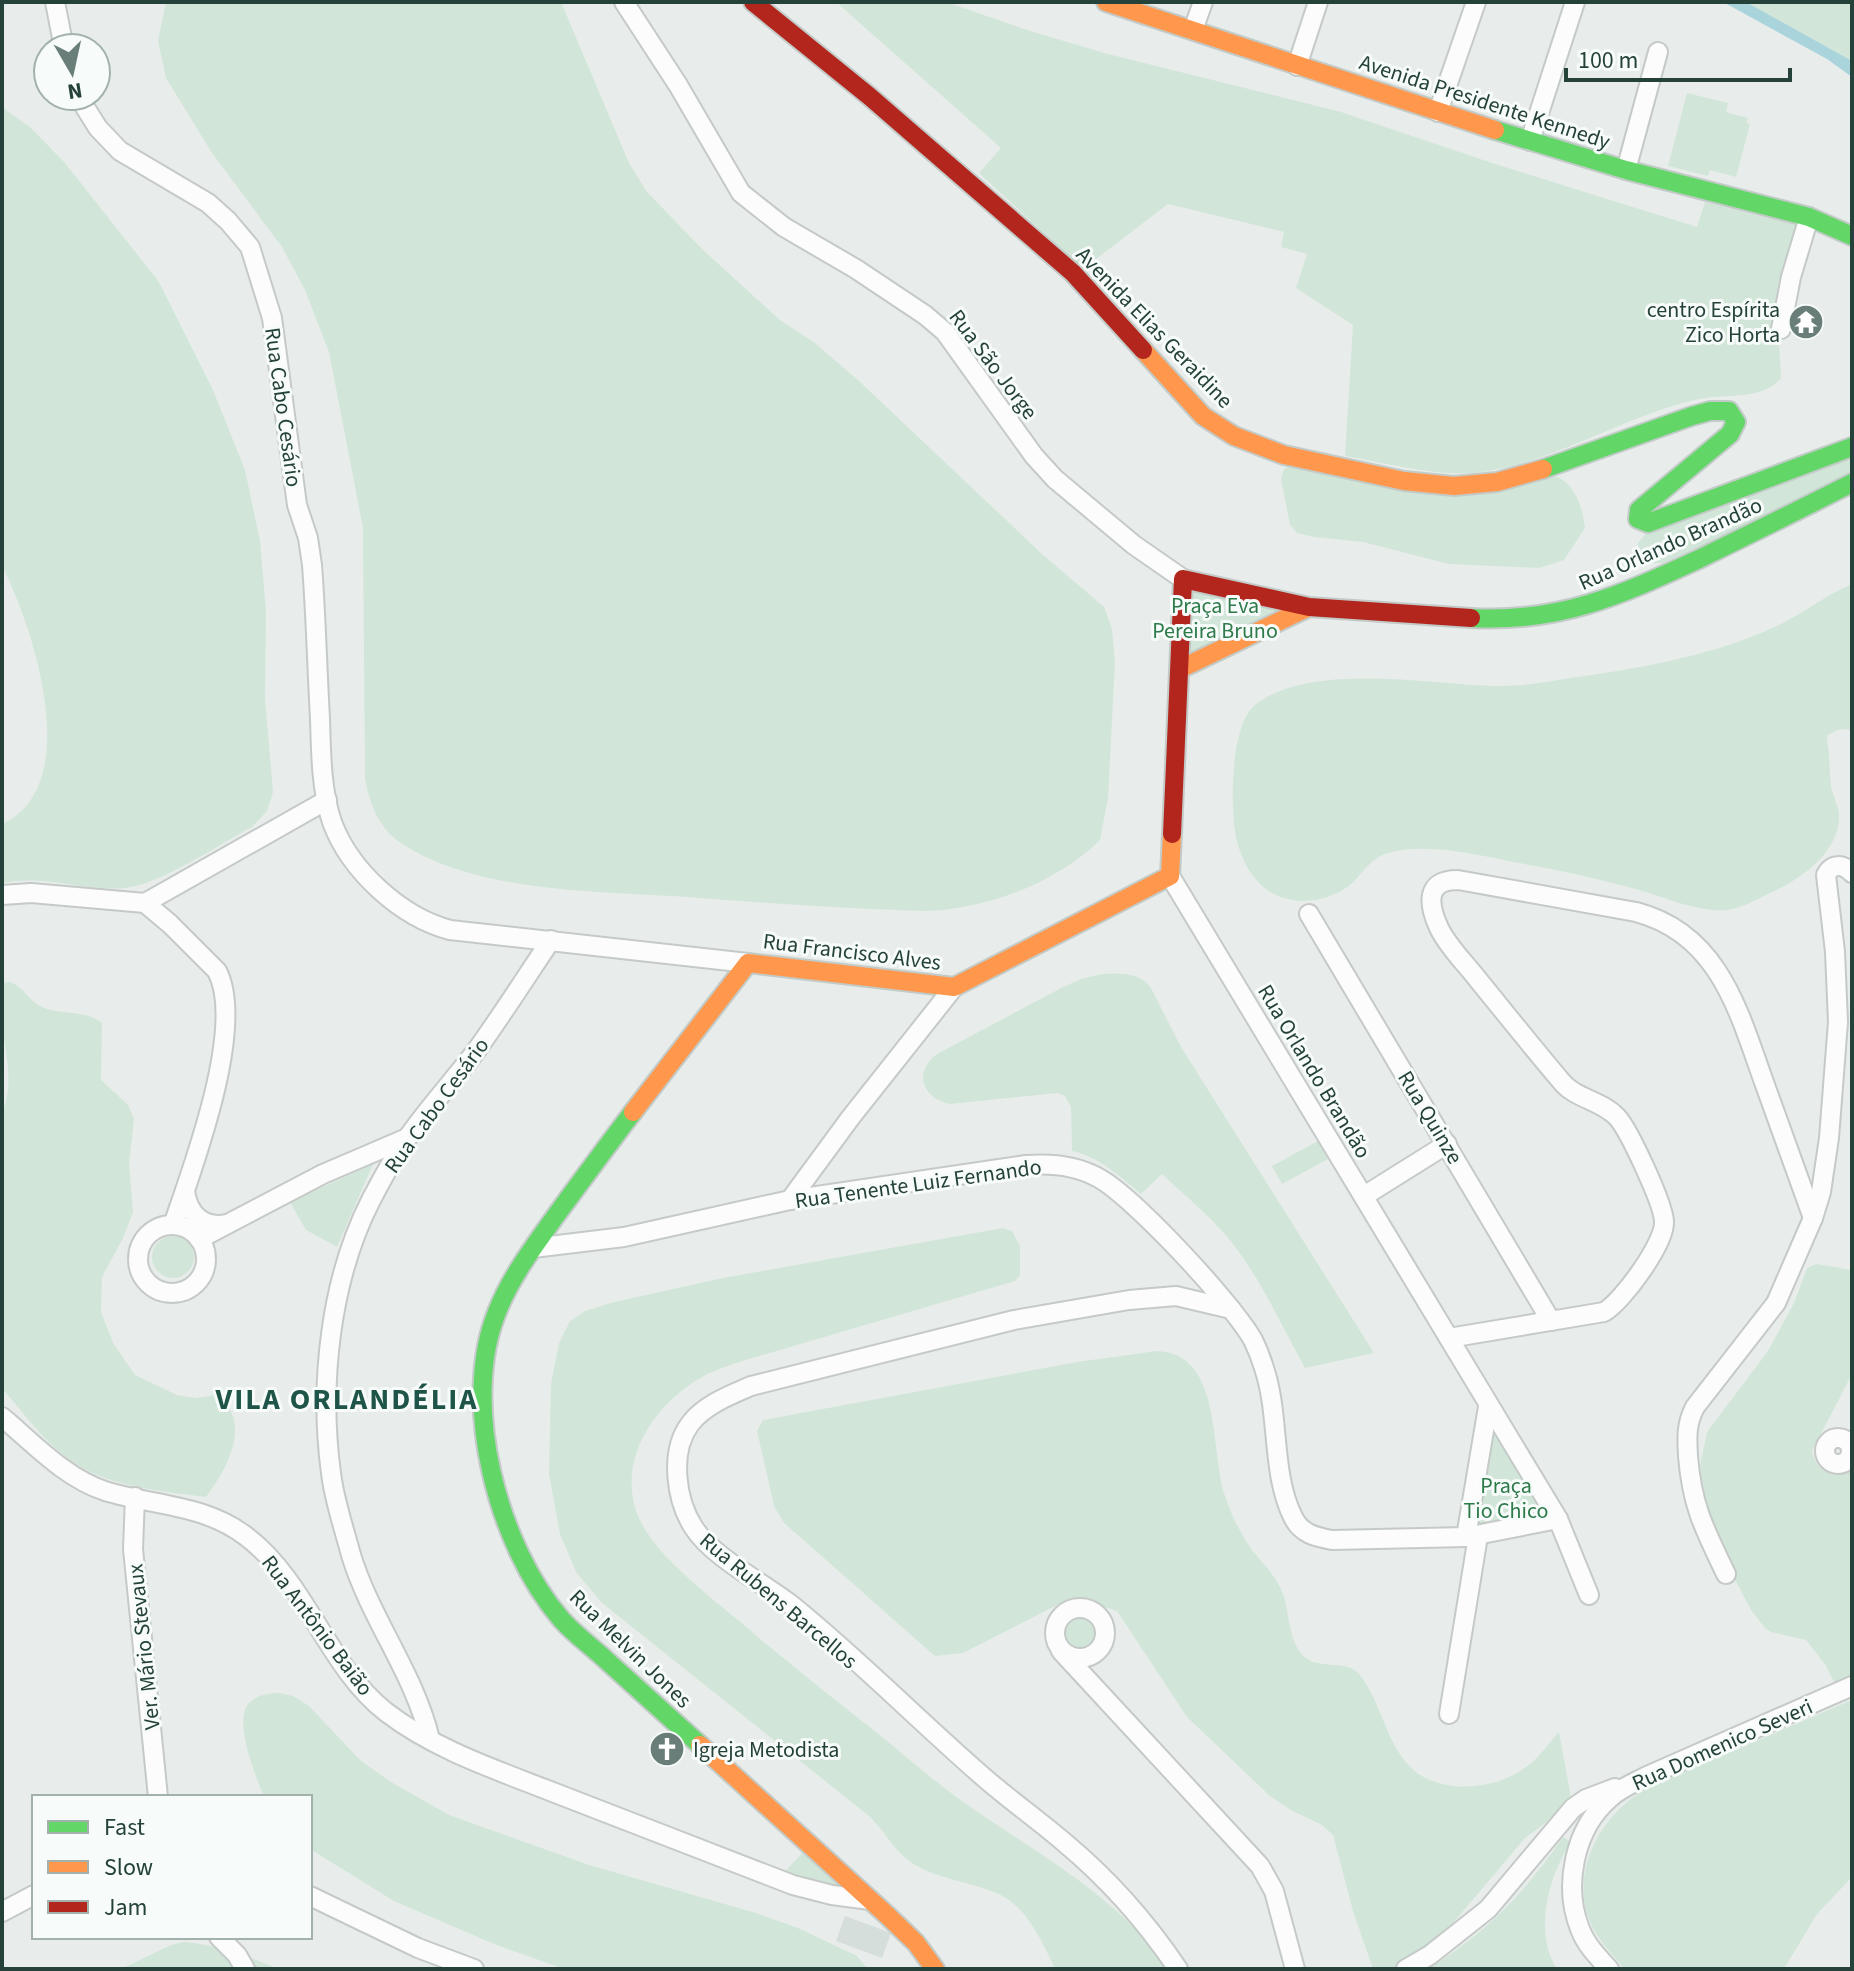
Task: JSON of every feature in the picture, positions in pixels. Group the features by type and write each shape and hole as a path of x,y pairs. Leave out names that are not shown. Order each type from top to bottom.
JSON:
{"street":[{"path":"55,2 61,32"},
{"name":"Rua São Jorge","path":"624,2 741,193 784,227 856,269 945,332 1034,456 1055,479 1134,545 1183,579"},
{"name":"Avenida Elias Geraidine","path":"753,2 869,96 1073,273 1203,416 1246,443 1289,458 1364,472 1435,485 1474,485 1526,475 1710,411 1726,410 1735,419 1736,426 1646,502 1637,512 1638,519 1645,523 1852,447"},
{"name":"Avenida Presidente Kennedy","path":"1106,2 1530,141 1626,170 1849,229"},
{"path":"1193,30 1203,2"},
{"path":"1297,66 1318,2"},
{"path":"1438,112 1476,2"},
{"path":"1530,141 1575,2"},
{"path":"1626,170 1658,52"},
{"name":"Rua Cabo Cesário","path":"89,112 110,142 132,160 208,203 241,236 255,259 272,318 297,505 308,538 321,755 327,800 341,839 363,872 395,903 434,926 470,934 551,940 476,1051 407,1138 371,1201 350,1251 331,1340 327,1440 331,1476 352,1558 368,1600 424,1712 430,1739"},
{"path":"1781,329 1791,277 1809,217"},
{"name":"Rua Orlando Brandão","path":"1183,579 1309,607 1507,620 1563,614 1601,603 1661,577 1852,483"},
{"path":"1170,876 1183,579"},
{"name":"Rua Orlando Brandão","path":"1180,669 1309,607"},
{"path":"2,895 31,893 145,903 327,800"},
{"path":"1726,1574 1691,1493 1688,1424 1695,1407 1776,1303 1813,1218 1826,1169 1838,1022 1835,952 1826,875 1829,869 1836,866 1852,873"},
{"name":"Rua Orlando Brandão","path":"1170,876 1558,1519 1589,1595"},
{"name":"Rua Francisco Alves","path":"551,940 954,987 1170,876"},
{"path":"1449,1338 1595,1314 1615,1304 1661,1238 1664,1221 1663,1212 1624,1126 1617,1118 1564,1085 1442,934 1432,907 1433,892 1444,881 1458,880 1651,916 1671,924 1690,940 1732,994 1813,1218"},
{"path":"145,903 206,958 217,971 225,992 223,1047 209,1111 173,1225"},
{"name":"Rua Quinze","path":"1309,914 1551,1321"},
{"name":"Rua Melvin Jones","path":"748,963 604,1149 511,1281 488,1342 484,1379 485,1417 498,1500 525,1564 561,1619 916,1943 935,1969"},
{"path":"790,1200 954,987"},
{"path":"199,1239 323,1174 407,1138"},
{"path":"1364,1196 1447,1144"},
{"name":"Rua Tenente Luiz Fernando","path":"533,1248 624,1237 790,1200 1026,1165 1069,1167 1102,1179 1120,1193 1231,1309 1252,1339 1271,1391 1285,1498 1293,1519 1301,1529 1332,1540 1472,1536"},
{"path":"185,1190 189,1207 199,1219 212,1225 230,1223"},
{"path":"173,1225 188,1229 199,1239 206,1260 197,1281 178,1292 155,1289 140,1272 139,1250 152,1231 173,1225"},
{"name":"Rua Rubens Barcellos","path":"1178,1969 1136,1914 1067,1845 983,1776 793,1606 699,1535 684,1504 678,1465 684,1434 695,1419 721,1400 751,1386 1014,1320 1129,1300 1176,1296 1231,1309"},
{"path":"1449,1714 1488,1407"},
{"name":"Rua Antônio Baião","path":"2,1417 79,1479 106,1491 199,1511 220,1519 248,1537 293,1588 369,1696 385,1711 430,1739 477,1762 793,1885 870,1900"},
{"name":"Ver. Mário Stevaux","path":"135,1497 133,1549 158,1795"},
{"path":"1472,1536 1558,1519"},
{"path":"1061,1651 1260,1866 1274,1891 1295,1969"},
{"name":"Rua Domenico Severi","path":"1609,1969 1584,1938 1574,1906 1573,1870 1587,1827 1598,1810 1618,1791 1647,1776 1852,1686"},
{"path":"1406,1969 1454,1938 1488,1909 1573,1808 1586,1799 1647,1776"},
{"path":"1562,1819 1584,1814 1588,1819 1587,1827"},
{"path":"2,1912 32,1896"},
{"path":"312,1897 418,1948 474,1969"},
{"path":"221,1939 237,1955 245,1969"}],"shaded area":[{"path":"845,1916 891,1933 882,1958 836,1941"}],"green space":[{"path":"166,2 561,2 629,163 647,192 703,250 780,320 815,343 859,381 1042,554 1104,607 1112,629 1115,662 1108,798 1100,840 1062,870 1018,892 970,906 923,911 805,906 537,886 462,871 428,858 391,835 376,813 365,778 363,528 329,352 305,290 282,247 212,153 166,78 158,41"},
{"path":"836,2 946,2 1108,54 1341,112 1697,227 1705,202 1803,227 1778,327 1781,378 1754,393 1710,397 1671,406 1560,450 1503,468 1473,473 1441,473 1345,456 1353,325 1296,288 1307,254 1281,247 1284,232 1168,204 1083,269 979,173 1001,148"},
{"path":"1746,2 1852,2 1852,61"},
{"path":"1687,93 1728,103 1726,112 1748,118 1747,123 1750,124 1736,177 1710,170 1708,176 1668,166"},
{"path":"2,107 31,128 65,163 159,282 213,390 245,470 260,541 266,611 265,699 273,792 267,811 252,827 189,863 155,879 125,888 94,888 35,881 2,883 2,824 27,804 42,776 47,741 45,703 38,664 27,626 2,566"},
{"path":"1852,451 1852,479 1663,563 1646,563 1638,554 1638,543 1646,533"},
{"path":"1289,466 1342,477 1557,477 1573,491 1585,528 1564,560 1539,568 1449,564 1363,542 1314,537 1297,533 1290,525 1281,479 1284,469"},
{"name":"Praça Eva Pereira Bruno","path":"1183,579 1309,607 1180,669"},
{"path":"1852,584 1852,730 1840,729 1828,735 1827,739 1832,789 1839,814 1838,827 1826,852 1817,862 1783,886 1751,902 1729,910 1704,909 1568,872 1444,850 1405,850 1383,855 1344,889 1307,901 1288,899 1268,891 1247,867 1236,837 1233,807 1237,747 1247,714 1256,704 1281,691 1309,683 1374,678 1510,686 1635,668 1687,657 1761,633"},
{"path":"1102,974 1135,976 1151,988 1181,1047 1374,1353 1305,1368 1251,1269 1229,1239 1196,1205 1162,1174 1141,1194 1100,1162 1072,1151 1071,1107 1065,1096 1058,1093 950,1104 940,1101 927,1090 923,1076 937,1054 1063,987"},
{"path":"10,982 40,1006 88,1016 102,1023 101,1080 128,1105 134,1119 129,1164 133,1212 102,1277 101,1312 113,1343 135,1375 177,1395 196,1398 216,1395 227,1406 235,1431 233,1445 222,1473 206,1497 135,1486 85,1469 51,1444 2,1388 2,1114 9,1079 2,1021 2,983"},
{"path":"1318,1141 1328,1159 1282,1184 1272,1166"},
{"path":"373,1164 337,1247 306,1230 290,1202"},
{"path":"1003,1228 1012,1231 1020,1246 1020,1275 1015,1281 742,1361 721,1368 684,1389 653,1421 642,1440 634,1460 634,1503 650,1537 674,1565 703,1591 941,1786 1100,1897 1148,1942 1168,1969 1055,1969 1031,1924 1015,1905 994,1892 936,1874 909,1861 869,1816 602,1603 576,1572 560,1534 549,1474 551,1384 559,1343 570,1321 585,1311 614,1302 723,1278"},
{"path":"173,1236 188,1242 194,1257 188,1272 173,1278 158,1272 152,1257 158,1242"},
{"path":"1816,1264 1852,1270 1852,1374 1812,1451 1817,1464 1826,1472 1839,1474 1852,1470 1852,1677 1835,1684 1825,1664 1806,1640 1771,1632 1751,1610 1723,1557 1709,1521 1700,1466 1707,1432 1768,1351 1794,1303 1807,1268"},
{"path":"1157,1351 1178,1356 1193,1368 1204,1386 1227,1503 1248,1544 1280,1588 1300,1652 1314,1662 1347,1667 1360,1675 1398,1751 1416,1772 1446,1785 1497,1782 1531,1763 1559,1732 1572,1803 1525,1838 1431,1949 1396,1969 1373,1969 1353,1911 1333,1835 1322,1825 1270,1796 1187,1717 1117,1611 1089,1602 1059,1604 963,1653 935,1656 784,1523 774,1506 757,1431 763,1420 1077,1362"},
{"name":"Praça Tio Chico","path":"1491,1419 1551,1517 1473,1532"},
{"path":"1081,1616 1094,1621 1099,1634 1094,1647 1081,1652 1068,1647 1063,1634 1068,1621"},
{"path":"267,1694 293,1696 309,1706 361,1761 449,1815 589,1865 798,1928 857,1956 868,1969 564,1969 494,1944 394,1901 312,1850 312,1795 263,1794 247,1748 243,1722 249,1703"},
{"path":"1852,1700 1852,1877 1817,1914 1784,1969 1624,1969 1594,1930 1585,1903 1584,1881 1588,1861 1606,1824 1621,1808 1655,1784"},
{"path":"1563,1837 1571,1842 1556,1871 1545,1922 1550,1955 1557,1969 1428,1969 1487,1926 1519,1894"},
{"path":"805,1850 860,1895 781,1876"},
{"path":"184,1942 232,1951 277,1969 121,1969"}],"water":[{"path":"1723,2 1746,2 1852,61 1852,77 1827,59"}],"traffic: fast":[{"path":"1495,130 1626,170 1809,217 1852,236"},
{"path":"1543,469 1692,416 1710,411 1729,411 1736,422 1730,434 1639,510 1638,519 1648,523 1852,447"},
{"path":"1471,618 1533,616 1616,595 1699,559 1852,483"},
{"path":"633,1112 532,1249 503,1299 487,1348 483,1388 484,1430 503,1514 519,1553 539,1589 571,1630 700,1745"}],"traffic: slow":[{"path":"1106,2 1495,130"},
{"path":"1143,350 1203,416 1234,436 1284,455 1404,481 1454,486 1497,482 1543,469"},
{"path":"1180,669 1309,607"},
{"path":"633,1112 748,963 954,987 1170,876 1172,834"},
{"path":"700,1745 888,1916 916,1943 935,1969"}],"traffic: jam":[{"path":"753,2 869,96 1073,273 1143,350"},
{"path":"1172,834 1183,579 1309,607 1471,618"}],"place":[{"name":"centro Espírita Zico Horta","path":"1806,322"},
{"name":"Igreja Metodista","path":"667,1749"}],"district":[{"name":"VILA ORLANDÉLIA","path":"347,1399"}]}
